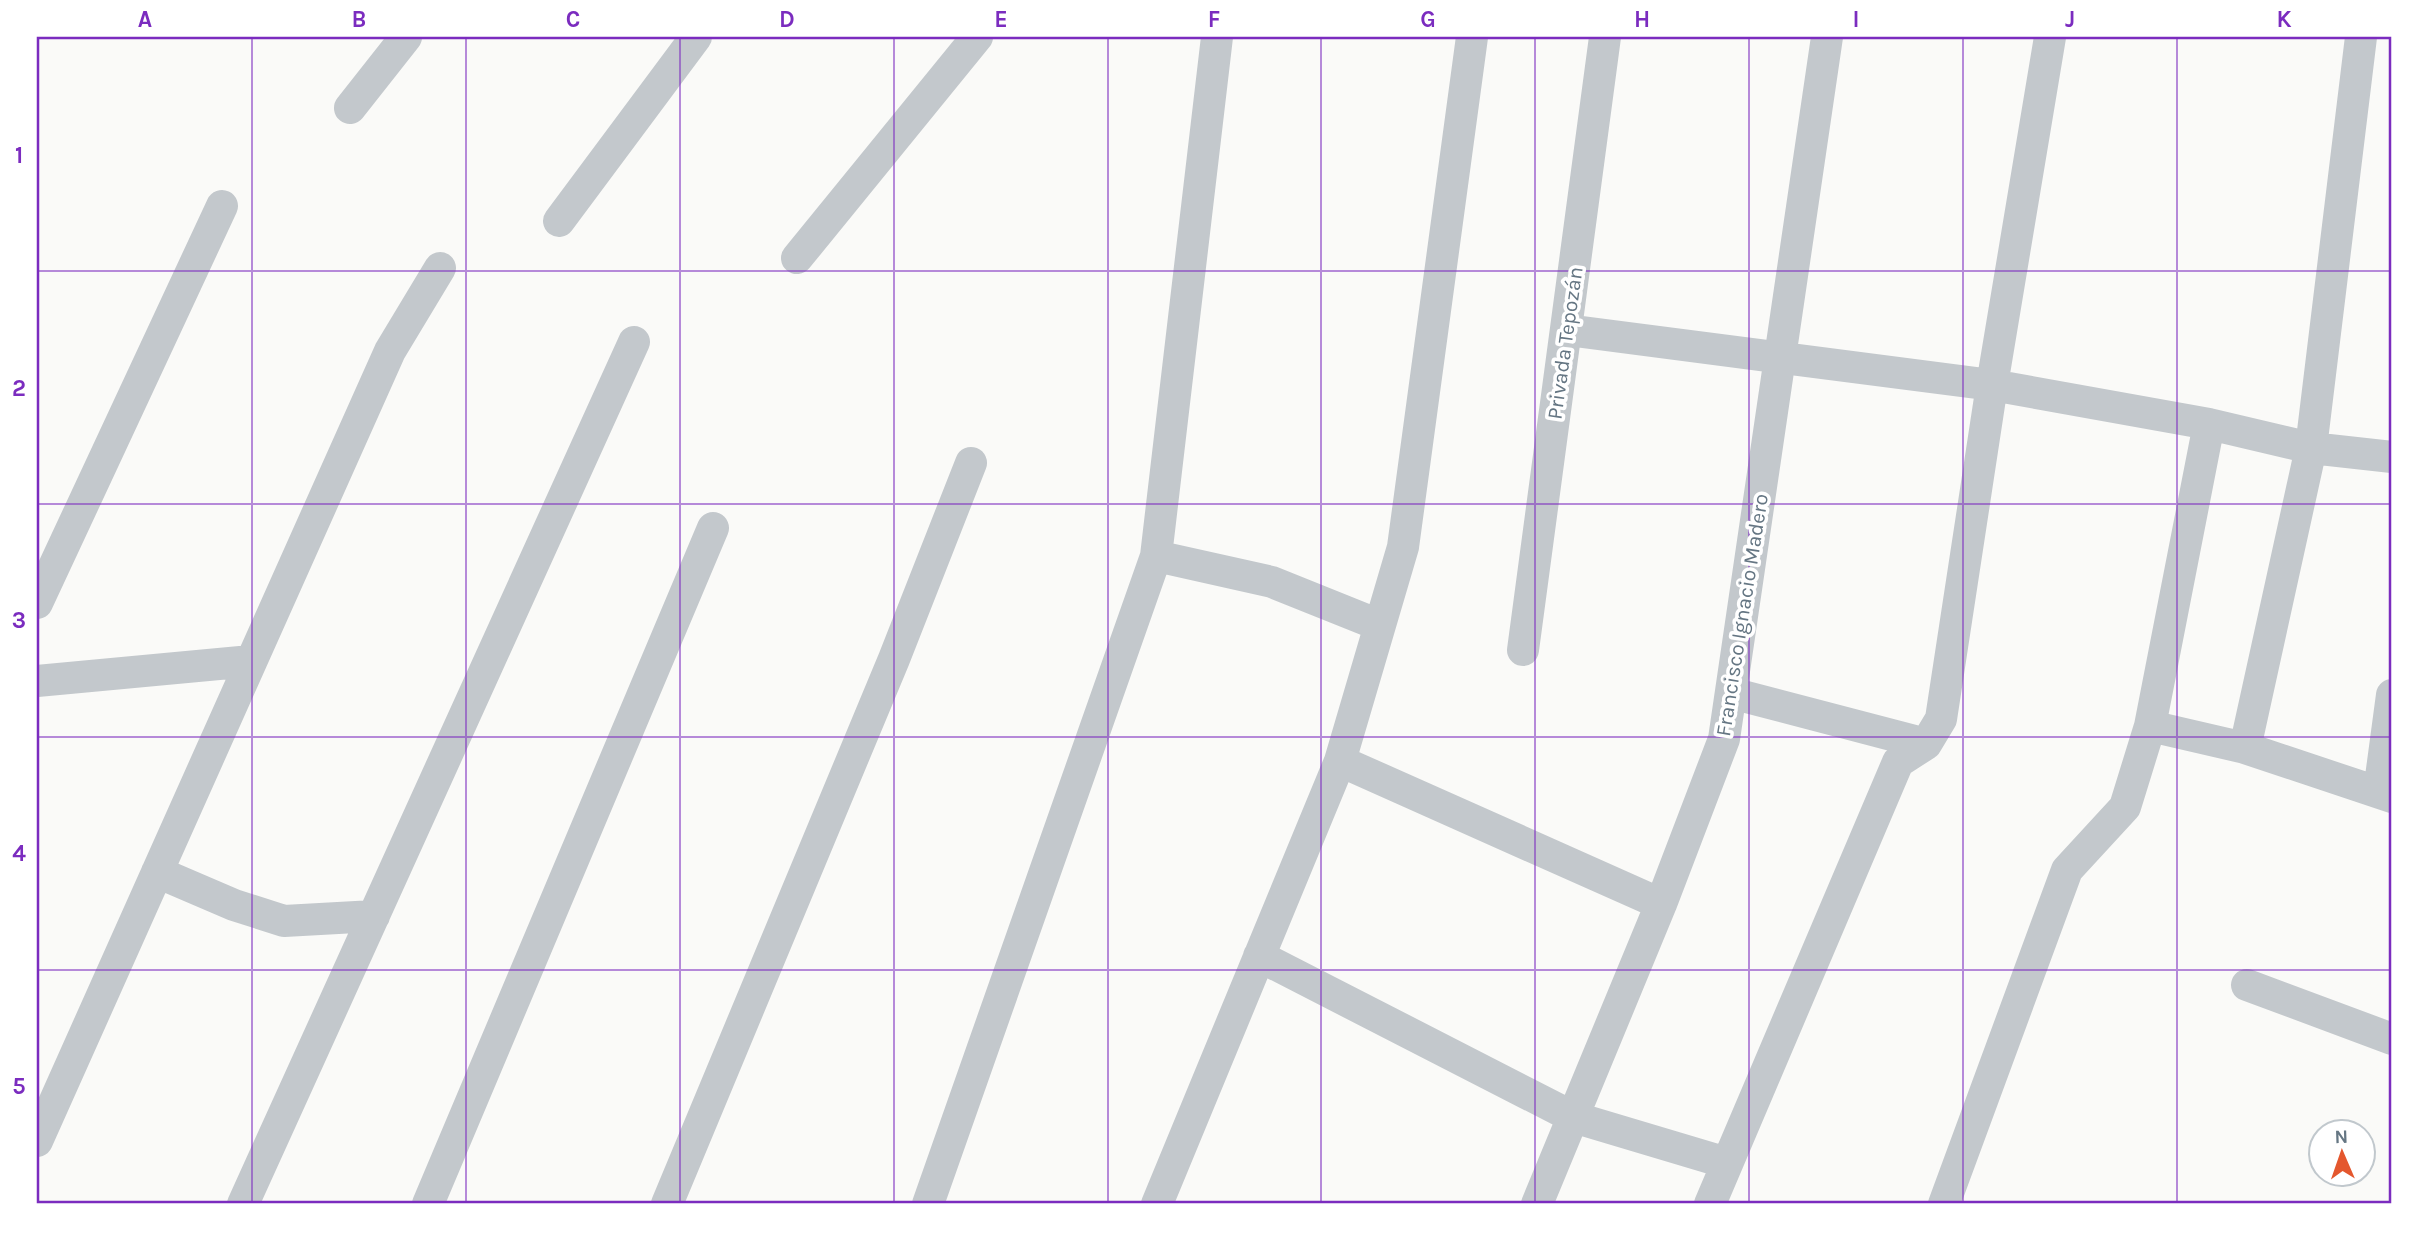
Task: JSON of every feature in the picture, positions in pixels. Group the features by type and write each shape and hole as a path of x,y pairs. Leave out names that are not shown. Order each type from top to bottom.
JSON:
{"street":[{"path":"350,108 406,37"},
{"path":"559,220 696,37"},
{"path":"797,258 977,37"},
{"path":"928,1204 1156,556 1217,37"},
{"path":"1157,1204 1340,761 1404,547 1472,37"},
{"name":"Privada Tepozán","path":"1523,650 1605,37"},
{"name":"Francisco Ignacio Madero","path":"1537,1204 1661,904 1724,739 1827,37"},
{"path":"1710,1204 1898,762 1926,744 1941,719 1992,385 2050,37"},
{"path":"2245,748 2311,448 2361,37"},
{"path":"37,603 222,206"},
{"path":"37,1141 390,351 440,268"},
{"path":"1567,330 1992,385 2209,424 2311,448 2392,457"},
{"path":"243,1204 634,342"},
{"path":"1944,1204 2067,870 2125,807 2150,726 2209,424"},
{"path":"667,1204 894,659 971,463"},
{"path":"428,1204 713,528"},
{"path":"1156,556 1272,582 1379,625"},
{"path":"37,681 251,661"},
{"path":"1731,693 1926,744"},
{"path":"2150,726 2245,748 2385,795 2392,695"},
{"path":"1340,761 1661,904"},
{"path":"158,872 234,905 284,921 374,916"},
{"path":"1259,956 1573,1117 1727,1163"},
{"path":"2247,985 2392,1039"}]}
